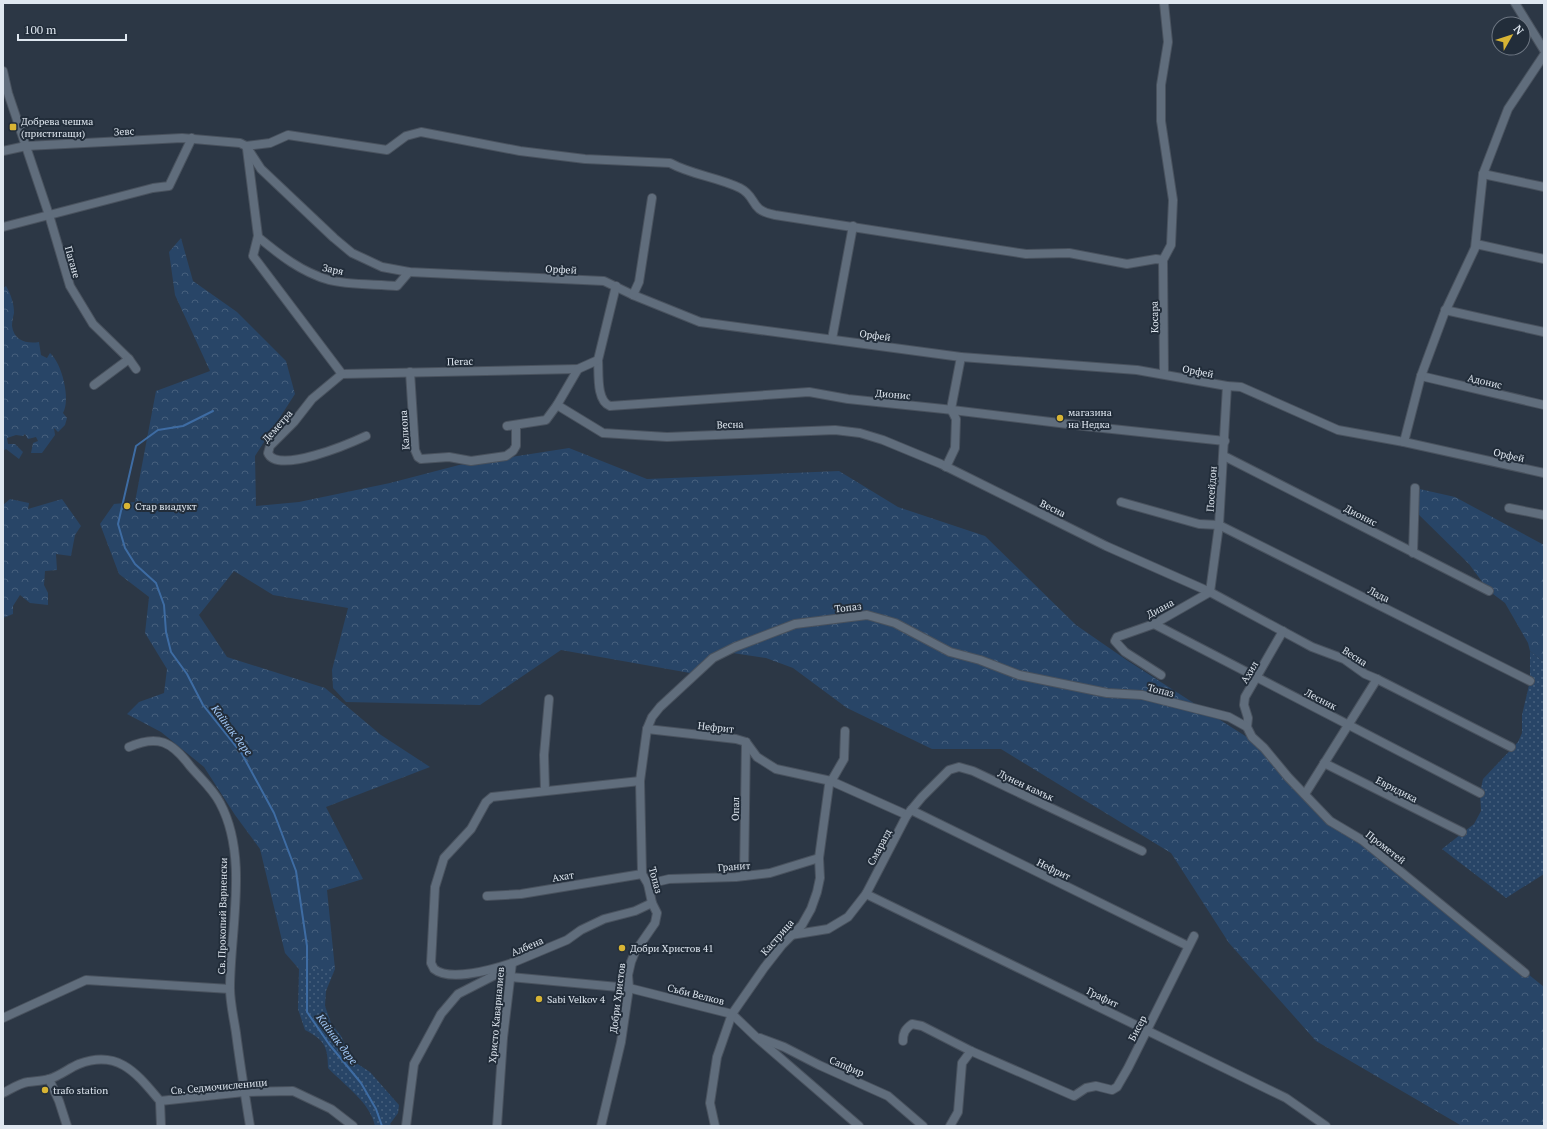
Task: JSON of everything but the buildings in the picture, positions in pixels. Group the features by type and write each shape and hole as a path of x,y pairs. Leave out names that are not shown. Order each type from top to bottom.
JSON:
{"street":[{"path":"1163,260 1171,245 1173,200 1161,121 1161,85 1168,42 1164,3"},
{"path":"1515,3 1544,50"},
{"path":"1404,442 1421,376 1445,310 1476,244 1483,174 1508,109 1544,55"},
{"name":"Пагане","path":"3,71 14,112 49,215 70,286 93,324 129,359 136,369"},
{"name":"Зевс","path":"3,151 26,146 192,138 240,143 246,146 270,143 288,135 387,150 406,136 421,132 520,151 585,159 670,163 682,169 711,176 742,188 750,196 758,209 764,213 1026,254 1070,253 1127,264 1156,258 1163,260"},
{"path":"3,227 153,188 169,186 192,138"},
{"path":"246,146 258,237 253,256 342,374"},
{"name":"Орфей","path":"246,146 261,169 334,238 352,252 382,267 409,272 604,281 633,295 700,322 961,357 1137,370 1227,386 1241,387 1338,430 1404,442 1544,473"},
{"path":"1483,174 1544,187"},
{"path":"633,295 639,282 652,198"},
{"path":"832,339 853,226"},
{"name":"Заря","path":"258,237 287,261 310,273 330,280 397,286 409,272"},
{"path":"1476,244 1544,259"},
{"name":"Косара","path":"1163,260 1164,374"},
{"path":"507,426 546,420 557,405 578,369 598,360 616,286"},
{"path":"1445,310 1544,332"},
{"path":"946,467 955,448 956,419 951,409 961,357"},
{"path":"94,385 129,359"},
{"name":"Дионис","path":"598,360 601,397 604,403 610,406 809,392 848,400 951,409 1225,441"},
{"name":"Пегас","path":"342,374 578,369"},
{"name":"Калиопа","path":"410,372 415,450 418,457 421,459 450,457 471,462 506,456 513,451 516,446 516,425"},
{"name":"Деметра","path":"342,374 312,399 294,422 270,446 268,453 273,458 290,461 330,452 366,436"},
{"name":"Адонис","path":"1421,376 1544,405"},
{"name":"Посейдон","path":"1210,592 1219,525 1227,386"},
{"name":"Весна","path":"557,405 603,433 667,437 842,431 860,433 883,440 946,467 1106,546 1210,592 1312,647 1344,659 1365,674 1511,747"},
{"name":"Дионис","path":"1224,456 1489,591"},
{"path":"1413,553 1415,488"},
{"path":"1121,502 1199,524 1219,525"},
{"path":"1509,508 1544,515"},
{"name":"Лада","path":"1219,525 1530,681"},
{"name":"Диана","path":"1161,675 1121,648 1115,641 1117,637 1154,624 1210,592"},
{"name":"Топаз","path":"652,903 648,884 642,874 640,781 647,729 652,717 660,707 713,658 735,647 795,624 867,615 895,623 950,652 980,660 1019,675 1108,693 1142,695 1229,717 1247,727"},
{"name":"Лесник","path":"1154,624 1480,793"},
{"name":"Ахил","path":"1247,727 1248,718 1244,705 1245,697 1258,678 1283,631"},
{"path":"1305,794 1377,679"},
{"path":"545,791 544,755 550,699"},
{"name":"Прометей","path":"1247,727 1252,737 1264,748 1330,821 1362,840 1525,973"},
{"name":"Нефрит","path":"647,729 736,739 746,742 757,757 776,769 831,781 909,813 1188,946"},
{"name":"Кастрица","path":"715,1126 710,1103 717,1057 732,1014 764,968 802,925 813,903 820,878 819,858 829,785 844,760 845,731"},
{"name":"Св. Прокопий Варненски","path":"129,746 149,740 164,742 175,748 210,788 220,803 226,816 232,835 235,860 230,989 250,1126"},
{"name":"Опал","path":"744,876 746,742"},
{"name":"Евридика","path":"1324,763 1462,832"},
{"name":"Лунен камък","path":"909,813 949,770 959,767 973,771 1142,851"},
{"name":"Христо Каварналиев","path":"496,1126 512,963 482,973 444,973 434,969 431,963 436,888 444,858 471,829 486,802 492,797 640,781"},
{"name":"Смарагд","path":"791,936 828,929 848,917 866,894 909,813"},
{"name":"Гранит","path":"648,884 669,879 744,876 770,873 819,858"},
{"name":"Ахат","path":"487,896 521,894 642,874"},
{"name":"Графит","path":"866,894 1286,1098 1326,1126"},
{"name":"Албена","path":"406,1126 414,1064 441,1014 458,994 501,972 512,963 567,940 581,930 604,920 635,911 652,903"},
{"name":"Добри Христов","path":"601,1126 621,1042 630,988 628,975 635,952 655,923 657,913 652,903"},
{"name":"Бисер","path":"971,1051 1074,1096 1086,1088 1096,1086 1112,1090 1117,1087 1148,1030 1194,936"},
{"name":"Съби Велков","path":"510,977 630,988 732,1014 756,1037 859,1126"},
{"path":"3,1018 86,980 230,989"},
{"path":"903,1041 903,1033 912,1024 922,1026 971,1051 962,1063 958,1112 950,1126"},
{"name":"Сапфир","path":"756,1037 784,1047 819,1065 888,1096 923,1126"},
{"name":"Св. Седмочисленици","path":"3,1093 26,1082 49,1079 79,1064 93,1060 108,1059 123,1064 137,1074 160,1101 244,1092 293,1091 331,1109 353,1126"},
{"path":"49,1079 59,1101 66,1126"},
{"path":"160,1101 161,1126"}],"green space":[{"path":"181,238 193,281 237,312 286,361 295,394 255,456 256,506 299,502 390,483 459,465 569,448 647,479 839,471 898,507 985,536 1076,625 1128,661 1264,748 1330,821 1363,840 1544,987 1544,1126 1462,1126 1316,1041 1229,943 1171,853 1001,749 932,749 847,708 793,668 766,658 726,652 704,667 690,673 561,650 480,705 346,702 333,688 332,670 348,608 273,595 234,571 199,615 227,657 325,688 381,735 430,767 326,807 363,879 327,890 335,969 299,969 285,953 260,849 235,815 204,767 161,732 127,714 139,702 164,693 167,669 145,633 149,597 119,574 100,524 114,504 135,502 156,391 210,371 175,295 169,252"},
{"path":"6,286 11,296 13,306 14,313 12,326 15,335 26,342 39,342 41,355 47,358 50,353 58,365 66,391 66,400 63,413 67,418 65,425 58,432 54,428 55,435 42,453 31,453 33,443 38,441 36,437 28,439 25,434 23,436 16,435 7,438 8,444 15,444 23,452 19,459 6,449 3,451 3,288"},
{"path":"1415,488 1455,497 1544,545 1544,662 1530,651 1528,643 1505,603 1489,591 1469,564 1414,510"},
{"path":"10,499 29,503 28,509 62,499 81,526 75,535 71,556 56,554 57,570 45,571 44,585 48,593 48,605 30,603 20,595 13,606 13,614 3,618 3,505"},
{"path":"1530,651 1544,662 1544,874 1506,898 1442,849 1474,824 1481,811 1480,793 1483,779 1518,742 1522,733 1522,715 1530,681"},
{"path":"299,969 335,969 326,991 325,1006 331,1023 341,1036 353,1061 370,1072 399,1105 398,1113 390,1124 392,1126 375,1126 368,1109 356,1094 328,1068 327,1054 324,1044 317,1037 305,1030 298,1009"}],"waterway":[{"name":"Кайнак дере","path":"213,411 183,426 158,430 136,446 118,524 125,548 135,564 156,583 164,605 166,632 171,652 187,674 203,705 242,754 274,813 296,871 307,946 307,1012 329,1044 361,1083 376,1109 382,1126"}],"place":[{"name":"Добрева чешма (пристигащи)","path":"13,127"},
{"name":"магазина на Недка","path":"1060,418"},
{"name":"Стар виадукт","path":"127,506"},
{"name":"Добри Христов 41","path":"622,948"},
{"name":"Sabi Velkov 4","path":"539,999"},
{"name":"trafo station","path":"45,1090"}]}
